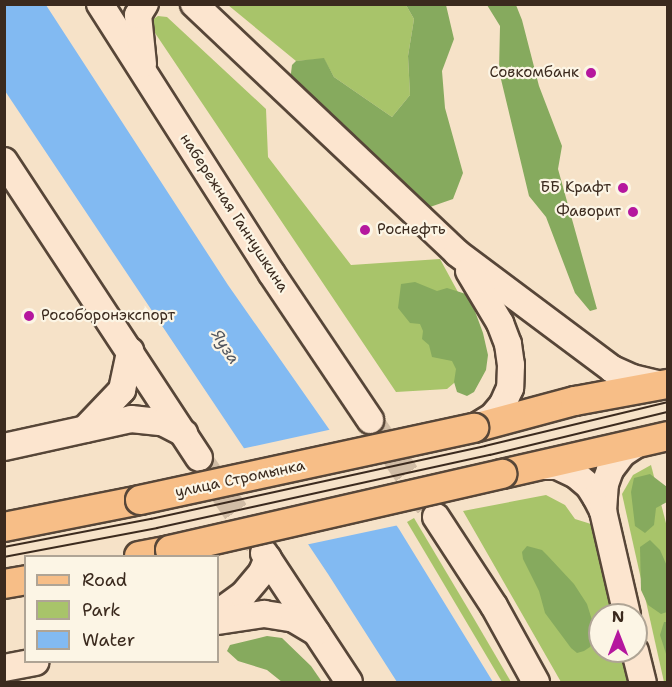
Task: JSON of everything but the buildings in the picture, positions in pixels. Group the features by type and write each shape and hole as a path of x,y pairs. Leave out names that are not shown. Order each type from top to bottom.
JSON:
{"main road":[{"name":"набережная Ганнушкина","path":"100,4 272,274 370,420"},
{"path":"144,73 137,31 138,15 145,4"},
{"path":"194,5 457,253 612,369 632,378 663,384"},
{"path":"4,161 199,458"},
{"path":"457,253 479,285 500,323 508,344 511,364 510,388 503,404 492,417 474,428"},
{"path":"85,429 122,390 130,351"},
{"name":"улица Стромынка","path":"4,527 474,428 575,401 663,384"},
{"path":"4,447 131,419 162,422 184,433"},
{"path":"144,555 654,439"},
{"path":"603,511 605,484 610,470 623,453 654,439"},
{"path":"537,466 556,466 576,475 590,486 603,511 624,603"},
{"path":"436,518 494,606 536,682"},
{"path":"219,612 243,595 262,572 266,556 349,682"},
{"path":"4,584 24,580"},
{"path":"219,621 264,614 294,619 319,634"},
{"path":"4,668 29,663"},
{"path":"638,663 643,682"}],"green space":[{"path":"228,5 406,5 414,19 408,56 410,95 392,117 334,77 324,59 296,61"},
{"path":"406,5 446,5 454,39 442,71 445,108 463,173 453,199 430,207 408,196 290,81 292,65 296,61 324,58 334,77 392,117 410,95 408,56 414,19"},
{"path":"487,5 516,5 522,20 539,86 562,146 558,169 597,309 590,311 575,293 546,217 529,196 499,71 500,26"},
{"path":"158,16 167,17 266,109 268,157 351,265 440,259 465,305 467,372 447,389 396,392 151,27 152,20"},
{"path":"415,282 437,291 447,288 469,295 483,333 488,355 486,370 474,392 467,396 457,392 454,382 456,369 452,361 432,357 429,345 422,339 423,331 420,324 410,323 398,308 401,284"},
{"path":"651,465 667,527 667,682 664,682 622,494 633,475"},
{"path":"650,474 667,487 667,502 656,508 654,525 645,533 635,526 631,492 634,478"},
{"path":"546,495 565,505 575,519 591,524 609,603 588,603 588,663 624,663 629,682 561,682 463,511"},
{"path":"414,518 511,682 502,682 407,522"},
{"path":"650,540 660,550 667,566 667,612 661,614 648,605 641,590 640,547"},
{"path":"527,546 542,550 574,584 587,604 588,648 584,651 577,653 571,648 545,613 539,591 523,559 522,552"},
{"path":"664,622 667,622 667,657 660,635"},
{"path":"267,636 282,638 311,666 322,682 282,682 267,670 238,661 227,651 230,645"}],"water":[{"name":"Яуза","path":"4,5 46,5 228,285 399,529 493,682 397,682 328,574 5,91"}],"pier":[{"path":"333,429 399,525 305,545 241,449"}],"tunnel":[{"path":"370,420 431,510"},
{"path":"199,458 260,547"}],"tram line":[{"path":"4,547 151,519 485,446 668,402"},
{"path":"4,557 157,528 490,455 668,412"}],"place":[{"name":"Совкомбанк","path":"591,73"},
{"name":"ББ Крафт","path":"623,188"},
{"name":"Фаворит","path":"633,212"},
{"name":"Роснефть","path":"365,230"},
{"name":"Рособоронэкспорт","path":"29,316"}]}
